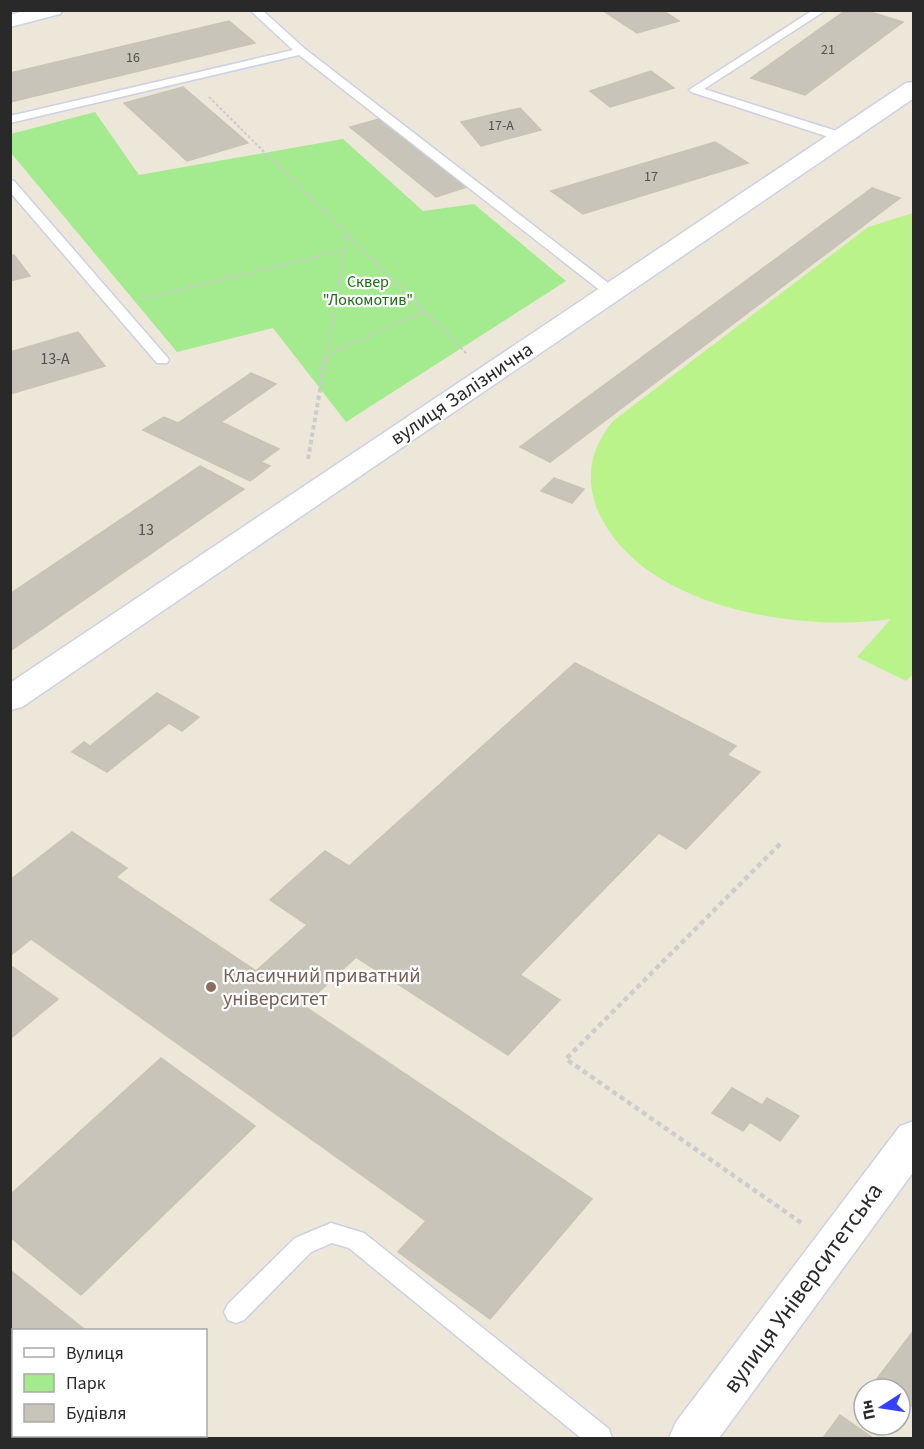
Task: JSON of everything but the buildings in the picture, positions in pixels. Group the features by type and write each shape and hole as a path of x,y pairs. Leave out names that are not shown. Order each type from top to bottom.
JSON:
{"street":[{"path":"10,21 53,10"},
{"name":"вулиця Залізнична","path":"10,699 611,292 842,137 910,95"},
{"name":"вулиця Університетська","path":"692,1438 914,1138"}],"lane":[{"path":"255,10 301,51 611,292"},
{"path":"821,10 695,90 842,137"},
{"path":"10,120 301,51"},
{"path":"10,184 162,360"},
{"path":"236,1312 303,1245 331,1233 356,1240 600,1438"}],"path":[{"path":"189,77 472,359"},
{"path":"308,459 347,235"},
{"path":"114,305 345,250"},
{"path":"326,356 424,311"},
{"path":"780,844 566,1059 808,1228"}],"green space":[{"name":"Сквер \"Локомотив\"","path":"95,112 139,175 343,139 423,211 474,204 566,281 346,422 273,328 177,352 11,153 11,134"},
{"path":"913,213 914,673 906,681 857,657 891,619 853,622 811,621 767,616 723,606 682,590 645,568 616,540 596,506 591,472 595,451 613,421 868,227"}],"place":[{"name":"Класичний приватний університет","path":"211,987"}]}
